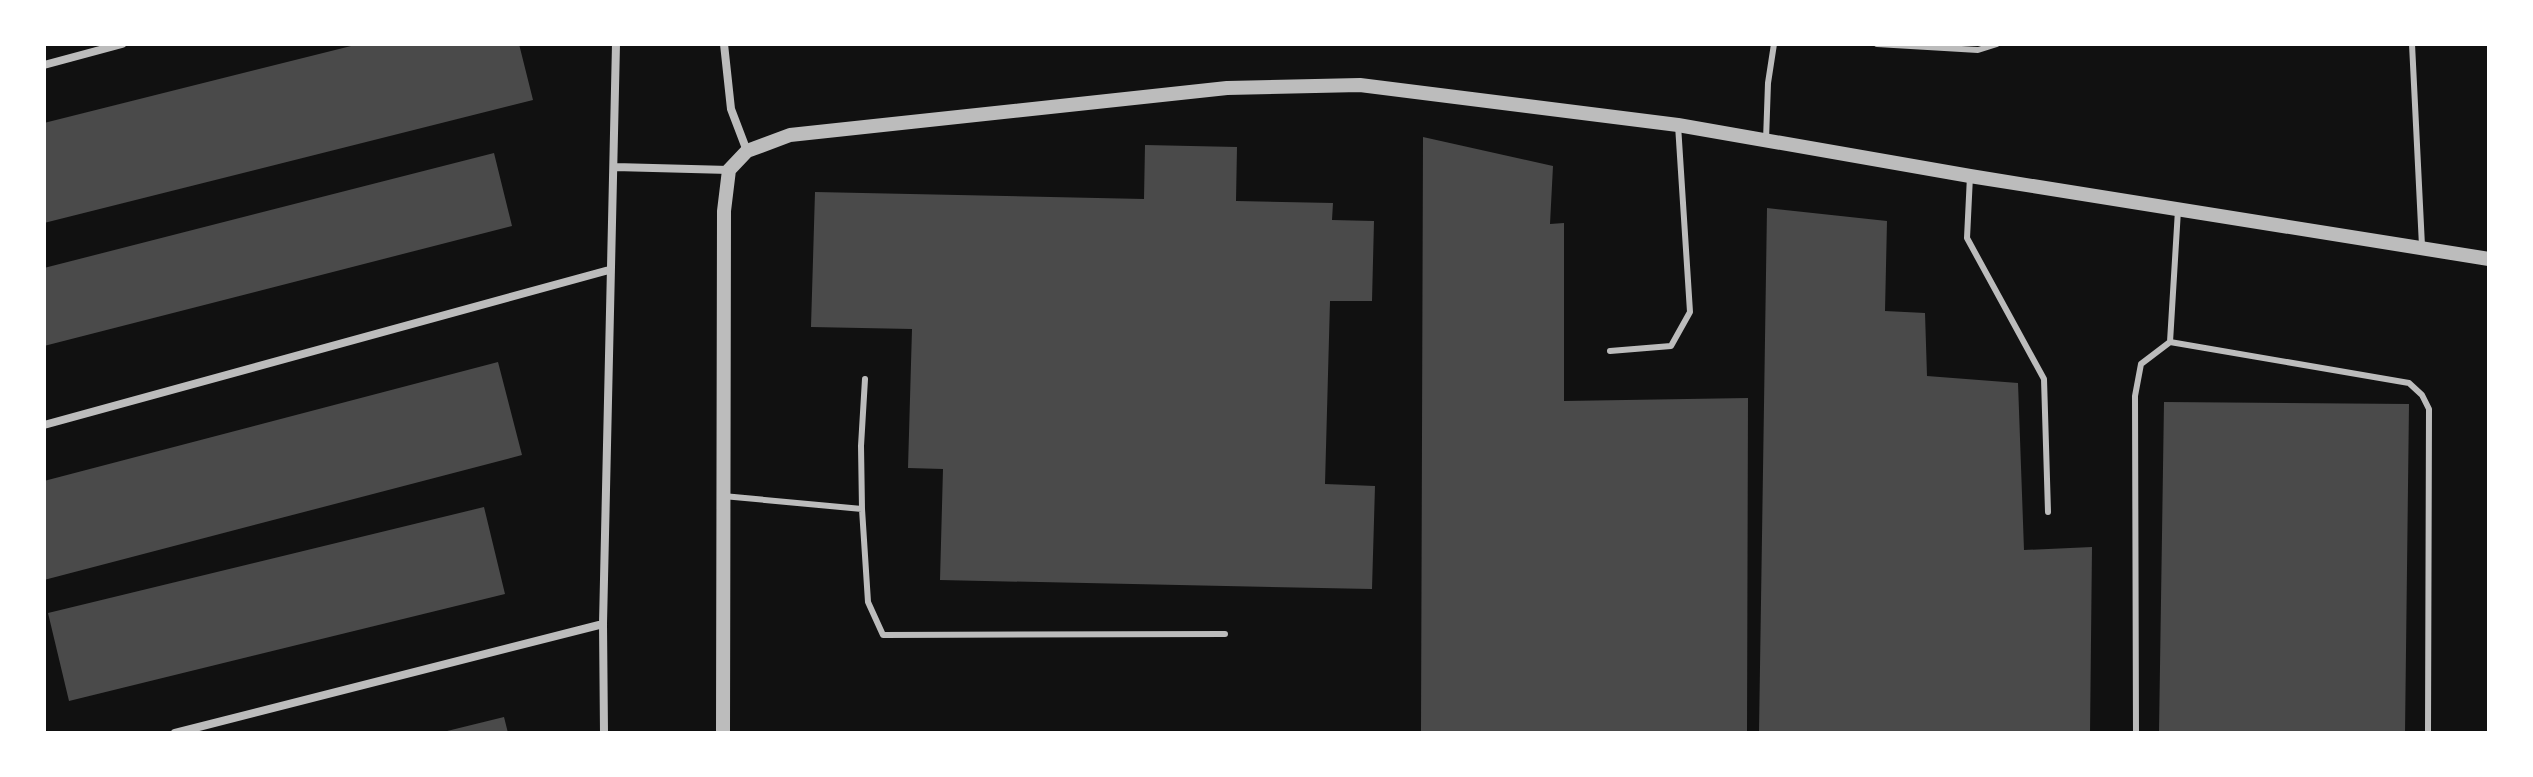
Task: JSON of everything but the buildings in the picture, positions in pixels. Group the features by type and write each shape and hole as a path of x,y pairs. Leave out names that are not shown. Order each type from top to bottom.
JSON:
{"street":[{"path":"44,65 122,44"},
{"path":"604,733 609,270 615,167 616,44"},
{"path":"724,44 731,109 747,151"},
{"path":"723,733 724,211 729,170 747,151 790,135 1227,88 1360,85 1678,125 1970,176 2489,259"},
{"path":"615,167 729,170"},
{"path":"44,425 609,270"},
{"path":"175,733 603,624"}],"lane":[{"path":"1766,141 1768,83 1774,44"},
{"path":"1877,44 1978,50 1997,44"},
{"path":"2412,44 2422,250"},
{"path":"1610,351 1671,346 1690,312 1678,125"},
{"path":"1970,176 1967,238 2044,379 2048,512"},
{"path":"2170,342 2178,210"},
{"path":"2136,733 2135,396 2141,364 2170,342 2409,383 2422,395 2429,409 2428,733"},
{"path":"865,379 861,446 868,602 883,635 1225,634"},
{"path":"723,496 862,509"}]}
